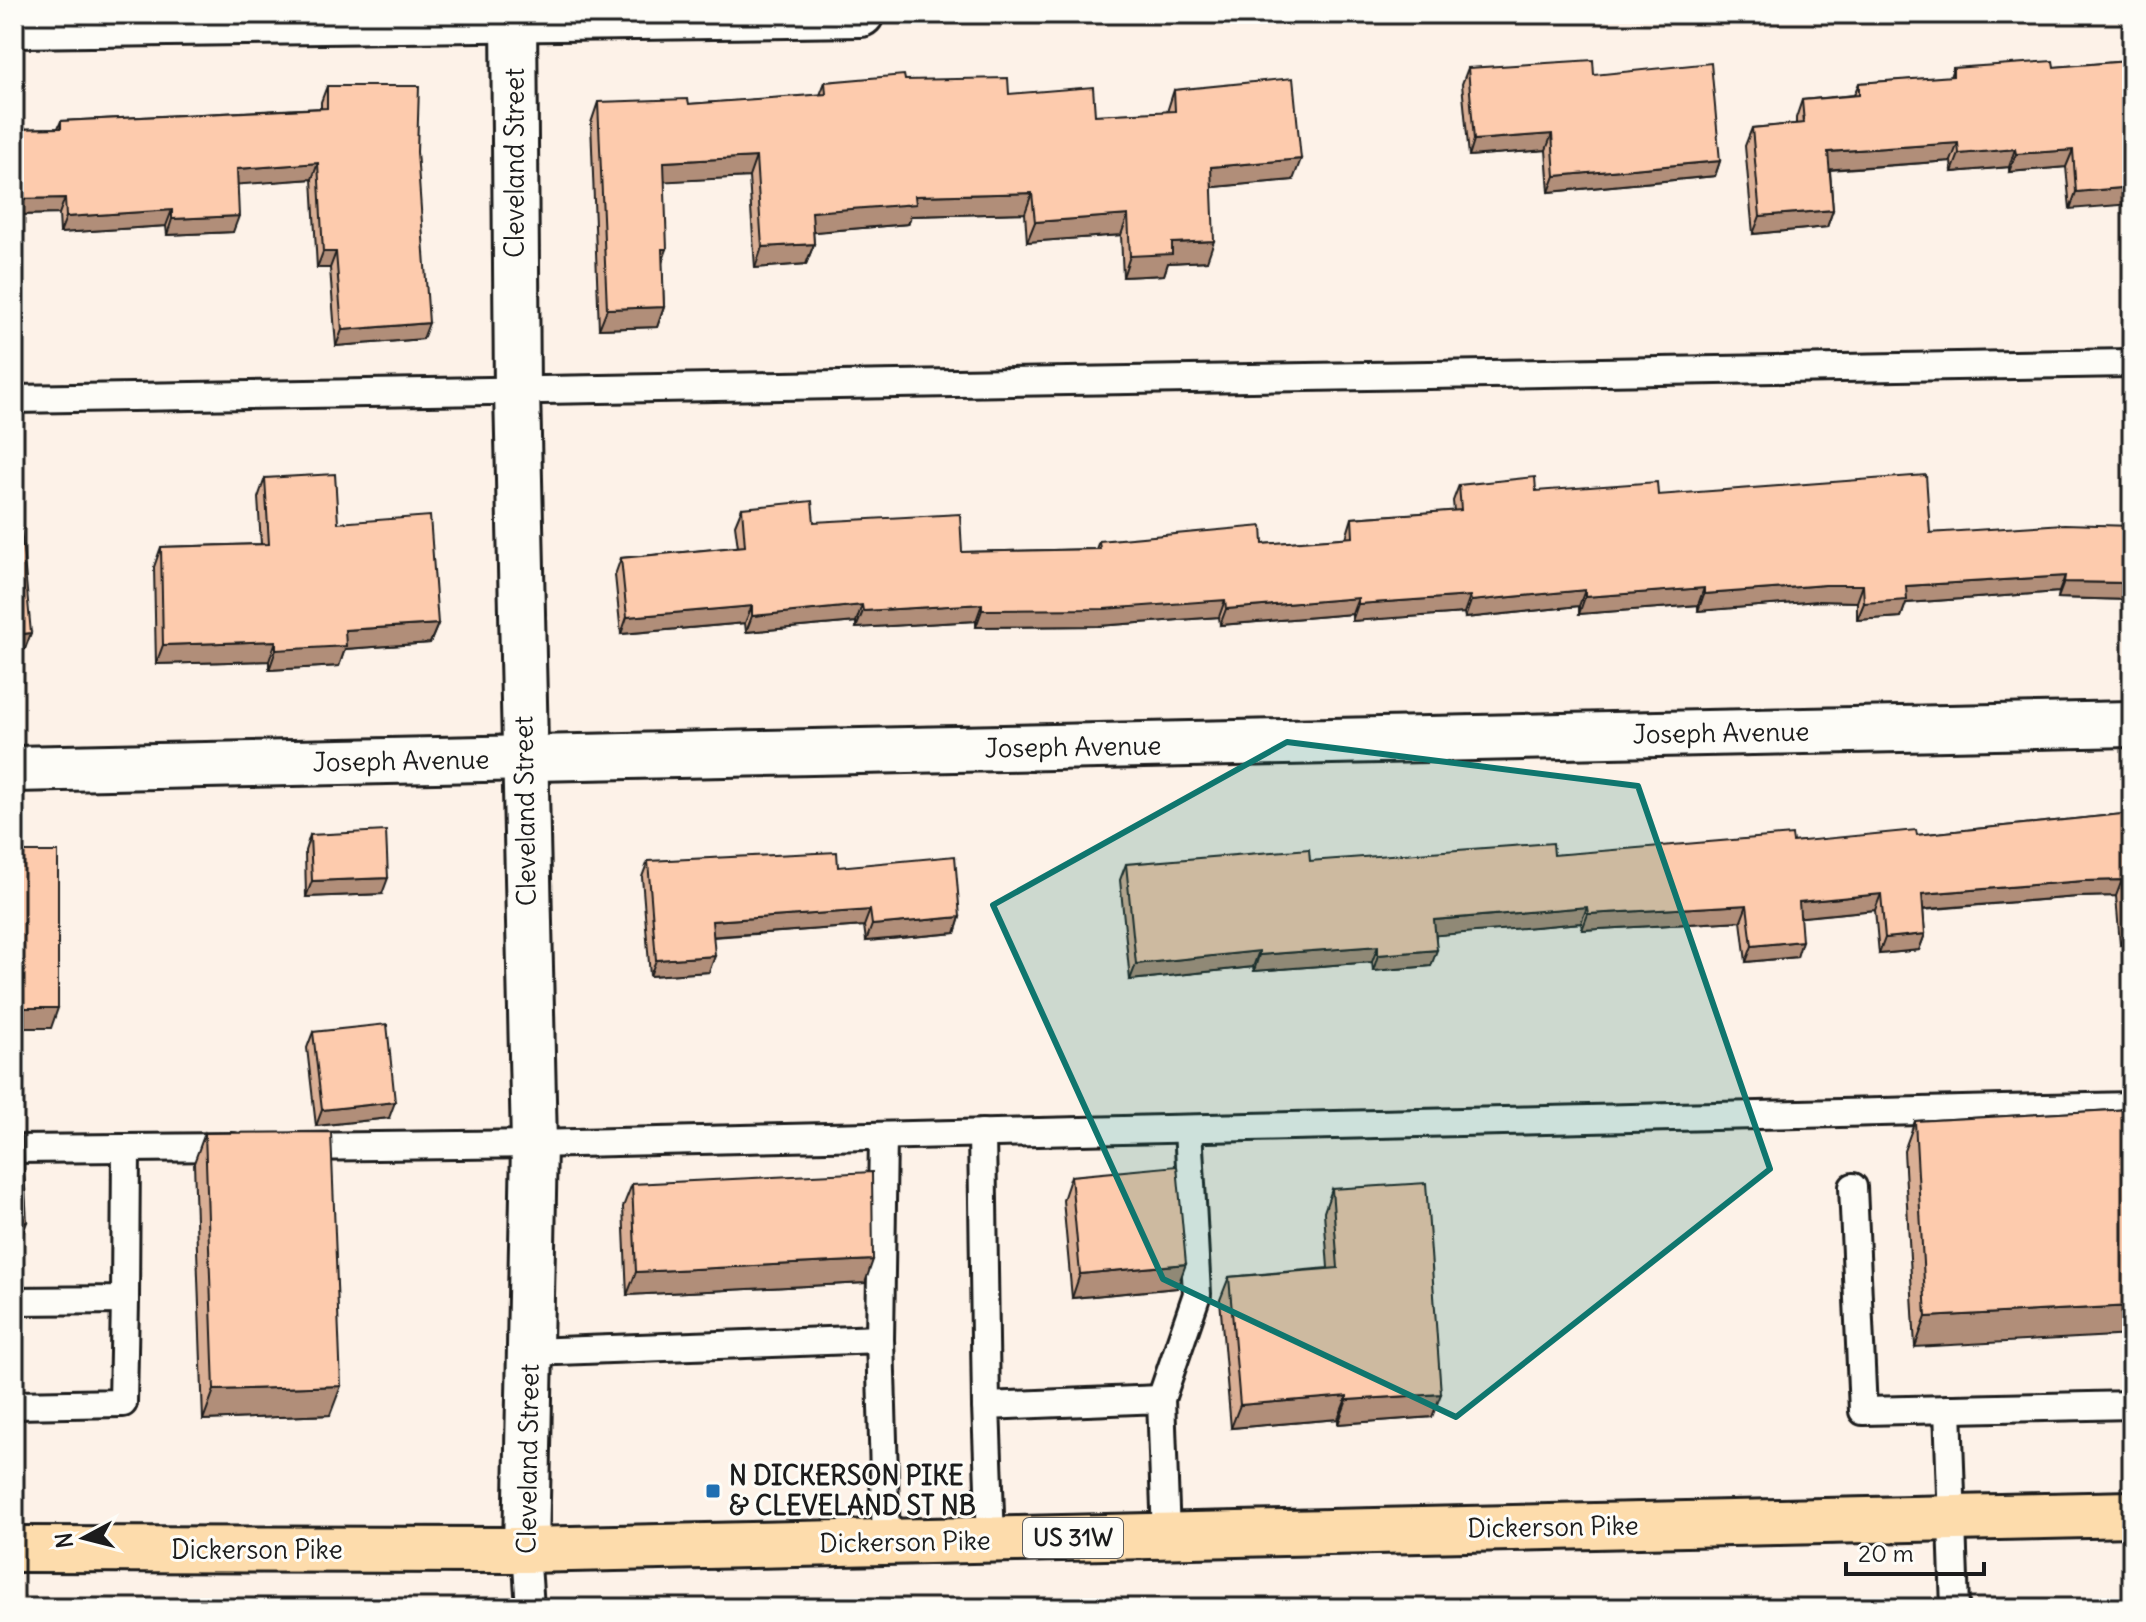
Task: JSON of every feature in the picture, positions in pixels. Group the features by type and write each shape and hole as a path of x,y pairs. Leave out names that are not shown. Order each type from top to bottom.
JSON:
{"main road":[{"name":"Dickerson Pike","path":"14,1549 526,1550 2132,1514"}],"street":[{"path":"14,25 129,18 861,14"},
{"name":"Cleveland Street","path":"514,17 517,391 534,1144 526,1550"},
{"name":"Joseph Avenue","path":"14,769 2132,724"}],"lane":[{"path":"14,399 2132,363"},
{"path":"14,1149 534,1144 2132,1106"},
{"path":"1166,1536 1161,1399 1197,1294 1188,1129"},
{"path":"982,1133 991,1540"},
{"path":"883,1136 880,1339 886,1542"},
{"path":"14,1405 123,1403 126,1148"},
{"path":"1853,1187 1863,1411 2132,1405"},
{"path":"14,1301 125,1300"},
{"path":"530,1352 880,1339"},
{"path":"986,1406 1161,1399"},
{"path":"1948,1409 1955,1608"},
{"name":"Cleveland Street","path":"526,1550 530,1608"}],"highlighted area":[{"path":"1287,742 1638,786 1770,1169 1456,1417 1163,1279 993,905"}],"building":[{"path":"1593,60 1594,75 1711,63 1720,161 1555,176 1552,134 1474,140 1468,68"},
{"path":"2053,61 2054,67 2129,61 2132,187 2076,192 2073,150 2016,154 2015,149 1959,154 1958,143 1828,152 1833,210 1760,216 1752,128 1804,123 1802,100 1859,95 1859,83 1953,76 1953,68"},
{"path":"904,75 905,80 1008,78 1009,94 1093,87 1095,115 1175,111 1174,90 1293,78 1301,159 1211,167 1214,241 1172,243 1172,254 1130,256 1128,215 1035,222 1032,193 915,196 916,204 812,212 814,244 762,247 756,157 664,162 667,249 662,249 664,307 607,309 598,102 688,99 689,104 826,94 825,82"},
{"path":"327,86 419,86 417,152 429,323 342,330 336,252 323,252 318,163 237,169 239,216 172,219 172,210 66,217 65,198 14,199 14,129 61,128 61,121 327,108"},
{"path":"335,474 338,523 430,516 438,624 345,630 346,646 276,650 276,641 163,645 161,547 269,544 265,478"},
{"path":"1926,475 1930,533 2064,524 2132,526 2132,583 2064,582 2065,576 1906,586 1907,600 1864,603 1863,585 1825,585 1704,594 1704,588 1585,597 1585,590 1471,601 1470,596 1358,604 1358,598 1226,609 1225,600 1104,609 982,610 982,604 863,611 862,605 752,616 752,606 627,617 621,558 745,546 742,508 812,501 814,522 960,514 962,552 1100,549 1099,541 1262,526 1263,544 1353,537 1352,518 1461,510 1459,485 1535,477 1536,491 1657,482 1658,495"},
{"path":"14,506 19,506 31,633 14,635"},
{"path":"2132,813 2132,929 2126,929 2122,880 2083,881 1922,894 1925,934 1885,938 1881,894 1799,902 1802,941 1752,946 1747,905 1588,914 1587,907 1434,920 1437,950 1378,955 1378,946 1259,955 1259,951 1136,964 1126,864 1309,849 1310,861 1553,843 1554,855 1792,835 1793,842 1916,830 1917,835"},
{"path":"386,831 388,878 312,881 310,835"},
{"path":"14,852 58,852 58,1008 14,1008"},
{"path":"837,852 838,867 955,856 960,917 872,925 870,910 712,921 715,956 656,960 648,861"},
{"path":"387,1024 395,1102 322,1110 313,1032"},
{"path":"2132,1109 2132,1306 1926,1317 1915,1121"},
{"path":"331,1132 341,1386 214,1390 205,1133"},
{"path":"22,1134 27,1222 14,1223 14,1135"},
{"path":"1177,1166 1186,1264 1080,1274 1071,1176"},
{"path":"872,1172 873,1260 636,1272 632,1184"},
{"path":"1426,1183 1441,1394 1347,1400 1347,1396 1240,1405 1229,1277 1338,1268 1332,1189"}],"place":[{"name":"N DICKERSON PIKE & CLEVELAND ST NB","path":"713,1491"}]}
